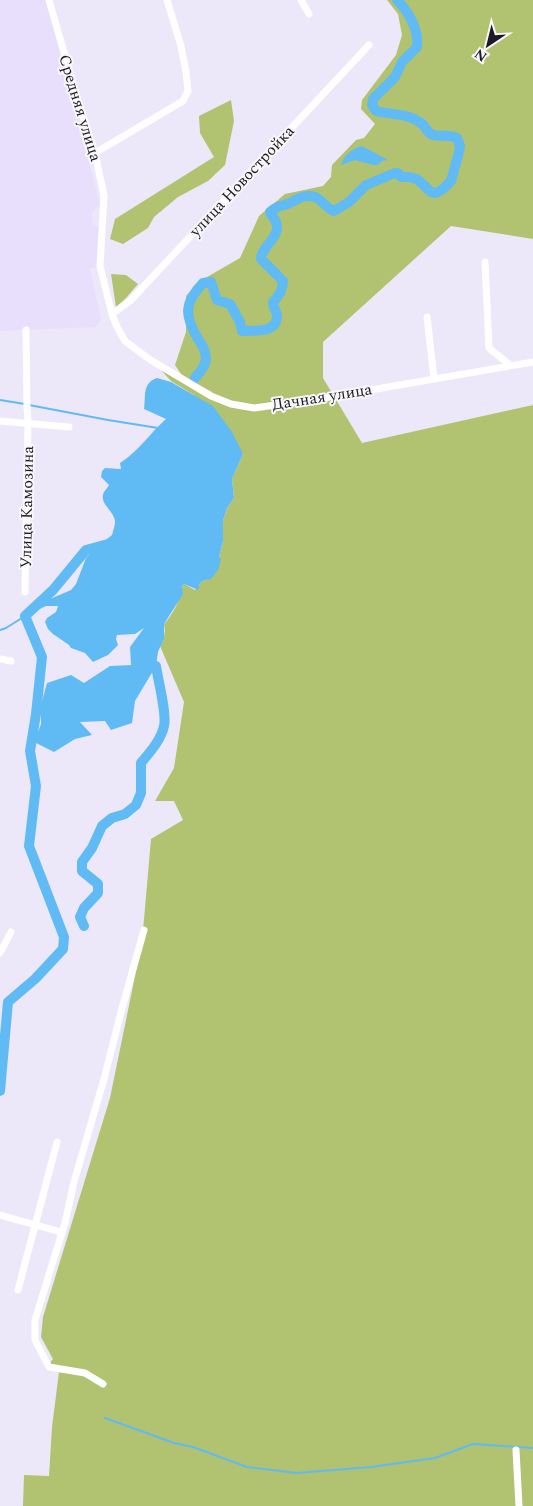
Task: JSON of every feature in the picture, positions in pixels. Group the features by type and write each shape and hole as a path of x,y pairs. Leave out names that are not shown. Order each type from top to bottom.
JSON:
{"street":[{"name":"Средняя улица","path":"49,0 95,153 104,196 100,266 112,314"},
{"path":"95,153 183,101 188,91 181,46 167,0"},
{"path":"301,0 309,14"},
{"name":"улица Новостройка","path":"112,314 130,301 369,45"},
{"path":"485,262 489,348 510,365"},
{"name":"Дачная улица","path":"112,314 125,341 149,359 211,396 231,404 254,408 318,399 533,362"},
{"path":"426,317 434,378"},
{"name":"Улица Камозина","path":"25,592 28,423 26,330"},
{"path":"0,421 69,427"},
{"path":"0,659 11,661"},
{"path":"103,1384 85,1373 49,1367 34,1340 35,1320 144,930"},
{"path":"0,954 10,932"},
{"path":"18,1290 57,1142"},
{"path":"0,1215 61,1232"},
{"path":"516,1450 519,1506"}],"shaded area":[{"path":"0,0 46,0 100,204 92,213 93,225 99,227 97,267 90,269 101,319 96,327 0,331"}],"green space":[{"path":"387,0 533,0 533,239 451,226 323,342 323,378 362,443 533,405 533,1506 23,1506 24,1475 49,1476 52,1427 59,1372 50,1363 53,1359 41,1337 43,1317 110,1098 142,942 151,839 183,820 174,801 155,801 174,768 184,702 160,646 165,630 164,624 179,600 184,584 195,590 205,580 219,557 223,541 223,521 227,508 234,498 232,479 243,454 194,395 171,381 161,370 215,401 212,392 183,377 175,365 186,332 186,296 200,281 240,258 259,216 285,194 323,186 331,177 332,165 356,140 364,138 375,124 361,109 362,100 396,55 402,35 398,14"},
{"path":"231,100 234,121 225,165 208,181 178,197 154,217 148,228 123,244 110,239 115,219 214,157 200,133 199,116"},
{"path":"111,274 126,275 138,284 116,307"}],"water":[{"path":"362,146 388,160 382,161 378,165 355,160 341,165 349,153"},
{"path":"157,378 171,382 213,406 232,432 243,454 232,479 234,498 227,508 223,521 223,541 218,570 211,579 200,583 198,590 184,584 182,587 183,594 164,624 164,638 158,652 156,666 135,701 132,723 111,730 105,721 80,722 92,735 75,739 54,752 34,742 41,724 41,705 47,683 71,675 84,683 110,666 131,665 130,647 144,628 135,634 117,635 118,645 108,655 93,662 85,653 71,648 48,629 45,622 47,618 56,612 58,606 46,606 25,616 43,602 71,590 76,584 86,558 112,535 115,522 103,500 104,492 109,485 101,477 102,471 105,468 121,469 120,463 133,453 166,419 144,409 147,387 152,380"}],"waterway":[{"path":"195,378 204,366 206,357 193,331 188,310 192,297 203,283 211,282 217,300 230,304 240,322 242,331 269,329 276,322 277,315 273,302 280,293 283,281 261,259 264,250 276,232 276,222 270,212 272,210 302,197 310,196 318,198 334,211 349,202 366,185 395,173 398,173 401,177 417,179 431,192 436,193 451,181 460,146 457,138 433,135 417,120 406,116 376,111 372,105 373,99 395,77 402,62 417,47 415,28 397,0"},
{"path":"0,400 25,404"},
{"path":"29,405 158,428"},
{"path":"0,1091 8,1002 35,979 63,949 64,937 29,846 36,786 30,751 42,657 25,616 53,590 86,550 108,544"},
{"path":"0,630 25,616"},
{"path":"84,926 80,917 84,908 98,893 98,884 82,871 82,862 92,848 102,826 112,818 125,814 136,805 141,793 141,763 158,741 163,731 165,721 156,666 144,663"},
{"path":"105,1418 247,1467 296,1473 371,1467 435,1458 473,1444 533,1448"}]}
